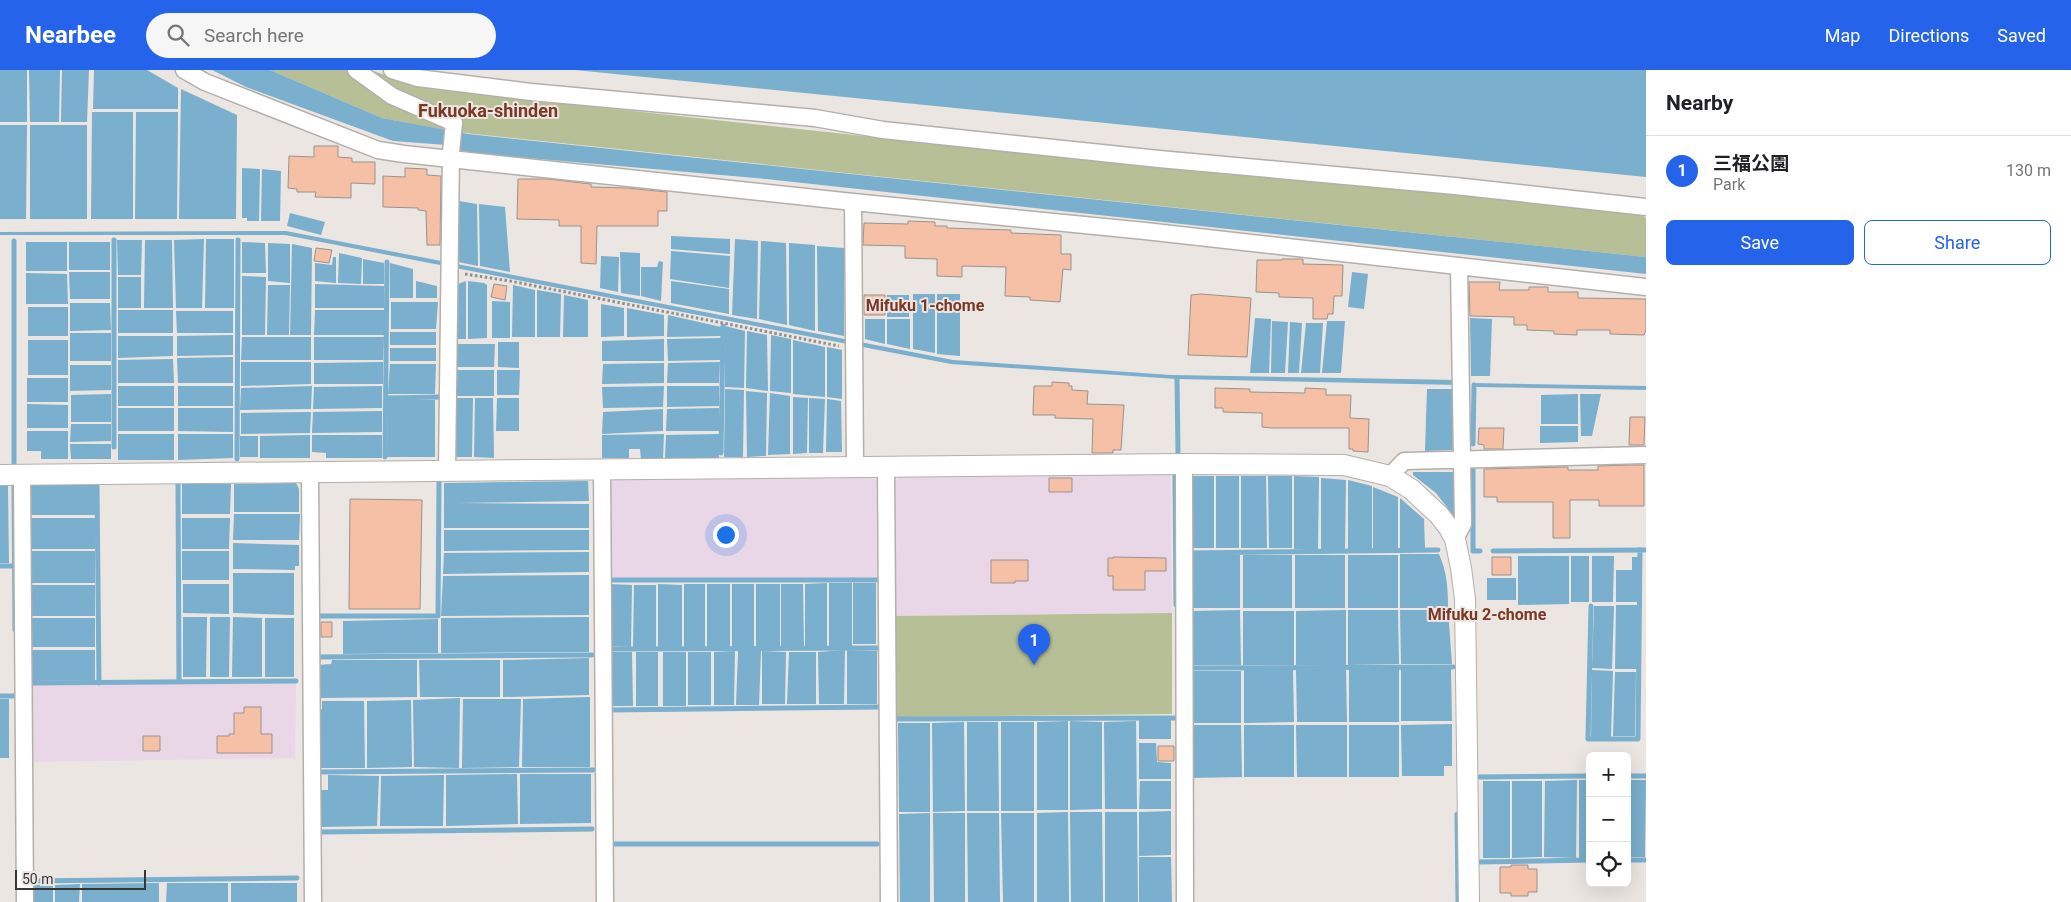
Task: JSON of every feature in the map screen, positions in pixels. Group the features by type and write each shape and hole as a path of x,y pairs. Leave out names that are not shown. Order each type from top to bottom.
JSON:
{"street":[{"path":"184,70 205,82 378,150 451,155 854,202 1145,231 1646,287"},
{"path":"356,70 392,96 454,123 451,155 447,472"},
{"path":"392,70 418,78 521,91 815,118 883,130 1160,159 1455,186 1644,208"},
{"path":"854,202 855,467"},
{"path":"1455,539 1463,524 1459,266"},
{"path":"1390,476 1404,461 1646,455"},
{"path":"1184,464 1185,902"},
{"path":"0,475 1184,464 1344,465 1390,476 1411,489 1439,515 1455,539 1462,568 1465,599 1469,902"},
{"path":"886,467 889,902"},
{"path":"602,470 605,902"},
{"path":"310,473 313,902"},
{"path":"22,475 25,902"}],"path":[{"path":"450,267 519,283 854,345"}],"shaded area":[{"path":"871,475 876,481 877,578 607,579 606,480"},
{"path":"1170,475 1172,613 895,616 895,482 901,476"},
{"path":"296,683 295,758 29,762 28,685"}],"green space":[{"path":"270,70 350,70 449,123 450,131 382,118"},
{"path":"360,70 370,70 430,89 1158,168 1454,193 1640,214 1646,218 1646,257 456,132"},
{"path":"1172,613 1172,714 896,717 895,616"}],"water":[{"path":"0,70 27,70 27,122 0,122"},
{"path":"29,70 60,70 59,122 30,122"},
{"path":"62,70 89,70 87,122 61,122"},
{"path":"94,70 147,70 178,88 178,109 93,109"},
{"path":"212,70 270,70 382,118 468,134 1646,257 1646,274 766,179 461,152 460,146 393,141 246,87"},
{"path":"575,70 1646,70 1646,177"},
{"path":"181,89 237,115 236,219 179,219"},
{"path":"92,112 133,112 133,219 91,219"},
{"path":"136,112 178,112 177,219 135,219"},
{"path":"0,125 27,125 26,219 0,219"},
{"path":"30,125 87,125 87,219 30,219"},
{"path":"242,168 260,169 259,221 247,221 247,218 242,218"},
{"path":"262,169 281,171 280,221 261,221"},
{"path":"459,201 477,204 478,266 458,262"},
{"path":"479,204 505,207 510,272 480,266"},
{"path":"290,213 325,222 321,235 287,226"},
{"path":"286,231 953,360 1171,375 1458,380 1459,385 1177,379 951,364 285,235 0,235 0,232"},
{"path":"671,236 730,239 730,254 671,249"},
{"path":"204,239 202,308 176,308 174,240"},
{"path":"206,239 234,239 234,308 205,308"},
{"path":"735,239 758,241 757,319 732,315"},
{"path":"117,240 142,240 141,275 118,275"},
{"path":"145,240 172,240 173,308 144,308"},
{"path":"761,241 786,243 787,325 759,319"},
{"path":"26,242 67,242 67,271 26,271"},
{"path":"69,242 110,242 110,270 69,270"},
{"path":"242,242 265,243 266,273 242,273"},
{"path":"268,243 290,244 290,283 268,281"},
{"path":"789,243 815,245 815,331 789,325"},
{"path":"292,244 312,248 311,335 290,335"},
{"path":"817,246 844,248 844,336 818,331"},
{"path":"671,251 730,256 729,288 670,279"},
{"path":"620,252 640,253 640,296 621,293"},
{"path":"339,253 362,258 361,284 338,283"},
{"path":"601,256 619,257 618,292 600,288"},
{"path":"333,257 336,257 336,283 315,281 315,263 332,265"},
{"path":"363,259 384,263 384,284 363,284"},
{"path":"659,261 663,262 661,301 641,296 641,267 657,267"},
{"path":"390,263 413,269 413,298 390,298"},
{"path":"69,272 110,272 110,299 70,299"},
{"path":"1352,272 1368,274 1364,309 1348,307"},
{"path":"26,273 67,274 68,304 26,304"},
{"path":"242,276 266,277 265,335 242,335"},
{"path":"118,277 141,277 141,308 118,308"},
{"path":"416,281 437,286 437,298 416,298"},
{"path":"466,281 466,339 457,339 458,284"},
{"path":"468,281 487,285 487,338 468,339"},
{"path":"671,281 729,289 729,314 671,303"},
{"path":"315,284 384,286 384,308 315,308"},
{"path":"268,285 290,285 289,335 267,335"},
{"path":"513,285 535,290 535,337 512,337"},
{"path":"537,290 561,294 560,337 537,337"},
{"path":"913,294 935,294 935,353 913,349"},
{"path":"937,294 960,294 960,356 937,354"},
{"path":"564,295 588,300 588,337 563,337"},
{"path":"887,295 909,295 909,317 887,317"},
{"path":"492,301 510,302 510,338 492,338"},
{"path":"391,302 438,302 436,329 391,329"},
{"path":"70,303 110,303 111,330 70,331"},
{"path":"601,304 624,308 624,336 601,337"},
{"path":"28,307 68,307 68,336 28,336"},
{"path":"627,308 664,315 664,336 627,337"},
{"path":"118,310 173,310 173,333 118,333"},
{"path":"315,310 384,310 384,335 314,335"},
{"path":"176,311 233,311 233,333 177,333"},
{"path":"668,315 721,327 721,336 667,337"},
{"path":"1255,318 1271,319 1269,373 1250,373"},
{"path":"1470,318 1492,319 1490,376 1471,376"},
{"path":"865,319 885,319 885,344 865,339"},
{"path":"887,319 910,319 910,349 887,344"},
{"path":"1272,321 1288,322 1285,373 1271,373"},
{"path":"1327,321 1345,321 1341,373 1322,373"},
{"path":"1290,322 1302,323 1299,373 1288,373"},
{"path":"1306,323 1323,323 1320,373 1301,373"},
{"path":"725,326 745,331 744,388 725,387"},
{"path":"747,331 767,335 768,391 746,388"},
{"path":"390,332 436,332 436,345 390,345"},
{"path":"70,333 111,333 111,361 70,361"},
{"path":"233,335 233,355 177,356 177,336"},
{"path":"771,335 791,339 791,393 770,391"},
{"path":"118,336 173,336 173,356 118,358"},
{"path":"242,337 311,337 311,360 241,360"},
{"path":"314,337 384,337 383,360 314,360"},
{"path":"721,338 720,360 668,361 667,339"},
{"path":"664,339 664,361 602,361 602,341"},
{"path":"28,340 68,340 68,375 28,375"},
{"path":"793,340 825,347 825,397 793,394"},
{"path":"498,342 519,342 519,368 498,367"},
{"path":"457,344 495,344 494,367 457,367"},
{"path":"827,347 842,350 842,399 827,397"},
{"path":"390,348 436,348 436,361 390,361"},
{"path":"233,357 233,383 178,383 177,358"},
{"path":"173,359 174,383 118,383 118,360"},
{"path":"241,362 311,362 311,384 241,386"},
{"path":"383,362 383,384 314,384 314,363"},
{"path":"720,362 719,383 667,383 668,363"},
{"path":"664,363 664,383 602,384 603,364"},
{"path":"390,364 436,364 435,394 388,394"},
{"path":"70,365 111,365 111,390 70,391"},
{"path":"456,370 494,370 494,396 455,396"},
{"path":"497,370 520,370 519,395 497,395"},
{"path":"27,378 68,378 68,402 27,402"},
{"path":"1473,383 1646,386 1646,390 1477,387"},
{"path":"118,386 174,386 174,406 118,406"},
{"path":"178,386 233,386 233,406 178,406"},
{"path":"312,386 311,409 240,410 241,388"},
{"path":"382,386 382,408 313,409 314,387"},
{"path":"664,386 663,407 603,408 602,387"},
{"path":"667,386 719,386 719,406 667,407"},
{"path":"725,389 744,390 743,457 724,457"},
{"path":"1427,389 1457,389 1456,446 1452,450 1425,451"},
{"path":"746,391 767,393 766,456 747,457"},
{"path":"770,393 790,396 790,454 768,455"},
{"path":"111,394 111,422 71,422 71,395"},
{"path":"1578,394 1578,424 1541,424 1541,395"},
{"path":"1580,394 1601,394 1592,436 1581,436"},
{"path":"793,397 808,398 807,453 793,454"},
{"path":"455,398 473,398 472,457 457,457 454,454"},
{"path":"475,398 493,398 494,458 474,457"},
{"path":"497,398 519,398 519,431 496,431"},
{"path":"809,398 825,399 823,453 809,453"},
{"path":"827,399 841,401 842,452 826,452"},
{"path":"388,400 435,400 435,457 387,457"},
{"path":"27,404 68,405 68,428 27,428"},
{"path":"118,408 174,408 174,431 118,431"},
{"path":"178,408 233,408 233,432 178,431"},
{"path":"719,408 719,431 666,431 667,409"},
{"path":"663,409 663,431 602,434 603,412"},
{"path":"382,411 382,432 312,433 313,412"},
{"path":"311,412 310,433 241,434 241,413"},
{"path":"71,424 111,424 111,441 70,442"},
{"path":"1540,426 1578,426 1578,442 1540,443"},
{"path":"27,431 68,431 68,459 41,459 41,451 27,451"},
{"path":"118,434 174,434 174,460 118,460"},
{"path":"178,434 233,434 233,458 178,460"},
{"path":"664,434 663,459 641,459 640,449 629,449 629,458 602,458 602,435"},
{"path":"719,434 719,459 665,459 666,435"},
{"path":"310,435 310,458 260,458 260,436"},
{"path":"312,435 382,435 382,458 326,458 326,453 312,452"},
{"path":"240,436 258,436 258,457 240,457"},
{"path":"70,444 111,444 111,459 71,459"},
{"path":"1413,472 1456,472 1456,515 1453,515 1436,493 1413,475"},
{"path":"1189,476 1214,476 1214,548 1189,548"},
{"path":"1216,476 1239,476 1239,548 1216,548"},
{"path":"1241,476 1266,476 1267,548 1241,548"},
{"path":"1268,476 1292,476 1292,548 1269,548"},
{"path":"1294,476 1319,477 1318,549 1294,549"},
{"path":"1321,478 1346,480 1345,549 1321,549"},
{"path":"1348,480 1372,486 1372,549 1348,549"},
{"path":"588,481 589,501 456,503 589,504 589,528 444,528 444,483"},
{"path":"296,483 299,489 299,512 234,512 234,484"},
{"path":"182,484 231,484 230,514 182,514"},
{"path":"27,485 95,485 95,515 28,515"},
{"path":"0,486 8,486 9,563 0,563"},
{"path":"1373,487 1398,497 1398,549 1373,549"},
{"path":"1400,498 1424,519 1425,548 1400,548"},
{"path":"234,514 300,514 299,540 233,540"},
{"path":"28,518 95,518 95,549 29,549"},
{"path":"182,518 230,518 229,549 182,549"},
{"path":"444,530 589,530 589,550 444,551"},
{"path":"233,543 299,545 299,566 295,566 295,570 233,569"},
{"path":"29,551 95,551 95,583 29,583"},
{"path":"182,551 229,551 229,580 182,580"},
{"path":"589,552 589,572 443,574 444,553"},
{"path":"1400,554 1439,554 1444,567 1448,608 1400,608"},
{"path":"1190,555 1240,555 1240,608 1190,608"},
{"path":"1243,555 1292,555 1292,608 1243,608"},
{"path":"1295,555 1345,555 1345,608 1295,608"},
{"path":"1348,555 1398,555 1398,608 1348,608"},
{"path":"1518,556 1569,556 1569,604 1518,605"},
{"path":"1571,556 1589,556 1589,602 1571,602"},
{"path":"1592,556 1614,556 1613,602 1592,602"},
{"path":"1632,557 1638,557 1638,602 1616,602 1616,570 1632,570"},
{"path":"233,573 294,573 294,615 233,613"},
{"path":"589,575 589,615 441,616 443,576"},
{"path":"1487,578 1516,578 1516,600 1487,600"},
{"path":"827,583 827,646 805,646 805,584"},
{"path":"829,583 852,583 852,646 829,646"},
{"path":"853,583 876,583 876,644 853,644"},
{"path":"183,584 229,584 229,614 183,613"},
{"path":"609,584 632,585 631,647 608,646"},
{"path":"658,584 682,585 682,647 658,647"},
{"path":"684,584 705,584 705,647 684,647"},
{"path":"707,584 730,584 730,647 707,647"},
{"path":"732,584 754,584 754,647 732,647"},
{"path":"756,584 780,584 780,646 756,646"},
{"path":"781,584 803,584 804,646 781,646"},
{"path":"29,585 95,585 95,616 29,616"},
{"path":"634,585 656,585 656,647 633,647"},
{"path":"1616,605 1637,605 1637,669 1615,669"},
{"path":"1594,606 1614,606 1612,669 1592,668"},
{"path":"1240,610 1241,665 1190,665 1190,611"},
{"path":"1346,610 1346,665 1296,665 1296,611"},
{"path":"1348,610 1398,610 1399,664 1348,665"},
{"path":"1400,610 1448,610 1452,664 1401,664"},
{"path":"1243,611 1294,611 1294,665 1243,665"},
{"path":"183,617 207,617 206,677 183,677"},
{"path":"210,617 230,617 229,677 210,677"},
{"path":"233,617 262,618 262,677 232,677"},
{"path":"589,617 589,652 441,653 441,618"},
{"path":"28,618 95,618 95,647 28,647"},
{"path":"265,618 294,618 294,677 265,677"},
{"path":"438,619 438,653 343,654 343,621"},
{"path":"28,650 95,650 95,680 28,681"},
{"path":"845,650 844,704 819,704 818,652"},
{"path":"847,650 877,651 877,704 847,704"},
{"path":"735,651 734,705 714,705 714,652"},
{"path":"738,651 761,651 759,705 736,705"},
{"path":"762,651 786,652 785,704 762,704"},
{"path":"609,652 632,652 633,706 609,706"},
{"path":"636,652 658,652 658,706 636,706"},
{"path":"663,652 686,652 686,706 663,706"},
{"path":"688,652 711,652 711,705 688,705"},
{"path":"789,652 816,652 816,704 787,704"},
{"path":"589,658 589,695 503,697 503,660"},
{"path":"332,660 417,660 417,697 319,698 318,665 331,664"},
{"path":"419,660 500,660 500,697 420,697"},
{"path":"1349,669 1399,669 1399,722 1349,722"},
{"path":"1401,669 1451,669 1452,721 1401,721"},
{"path":"1244,670 1293,670 1294,722 1244,723"},
{"path":"1296,670 1346,670 1347,722 1297,722"},
{"path":"1592,670 1613,671 1611,737 1591,737"},
{"path":"1189,671 1241,671 1241,723 1190,723"},
{"path":"1615,672 1636,672 1635,736 1613,736"},
{"path":"590,697 590,767 522,767 523,699"},
{"path":"460,698 459,768 414,767 413,700"},
{"path":"0,699 9,699 9,758 0,758"},
{"path":"463,699 521,699 519,767 462,768"},
{"path":"411,700 412,767 367,768 367,701"},
{"path":"322,701 364,701 365,768 317,768 317,712 322,709"},
{"path":"1139,720 1171,720 1171,739 1139,739"},
{"path":"1068,721 1068,810 1037,810 1037,722"},
{"path":"1070,721 1102,722 1102,809 1070,810"},
{"path":"1136,721 1137,809 1105,809 1104,722"},
{"path":"964,722 965,811 933,812 932,723"},
{"path":"967,722 998,722 999,811 967,811"},
{"path":"1001,722 1034,722 1034,811 1001,811"},
{"path":"898,723 930,723 930,812 899,812"},
{"path":"1452,724 1452,766 1444,766 1444,776 1402,776 1401,725"},
{"path":"1190,725 1241,725 1242,777 1190,778"},
{"path":"1244,725 1294,725 1294,777 1244,777"},
{"path":"1296,725 1347,725 1347,777 1297,777"},
{"path":"1349,725 1399,725 1399,777 1349,777"},
{"path":"1139,743 1156,743 1157,762 1171,763 1171,779 1139,779"},
{"path":"517,774 518,824 446,826 446,775"},
{"path":"520,774 591,774 591,823 520,824"},
{"path":"328,775 379,776 377,826 319,827 318,790 328,790"},
{"path":"444,775 443,826 380,826 381,776"},
{"path":"1577,780 1576,858 1544,857 1545,781"},
{"path":"1579,780 1586,780 1586,858 1579,858"},
{"path":"1631,780 1646,780 1645,857 1631,857"},
{"path":"1140,781 1171,781 1171,809 1139,809"},
{"path":"1483,781 1510,781 1510,858 1483,858"},
{"path":"1512,781 1542,781 1542,857 1512,858"},
{"path":"1171,811 1171,855 1139,856 1139,812"},
{"path":"1068,812 1069,902 1037,902 1037,813"},
{"path":"1070,812 1102,812 1103,902 1071,902"},
{"path":"1105,812 1137,812 1138,902 1105,902"},
{"path":"930,813 930,902 900,902 899,814"},
{"path":"933,813 965,813 965,902 934,902"},
{"path":"967,813 999,813 1000,902 968,902"},
{"path":"1001,813 1034,813 1034,902 1003,902"},
{"path":"1139,857 1171,857 1172,902 1139,902"},
{"path":"159,883 159,902 82,902 82,884"},
{"path":"167,883 228,883 228,902 166,902"},
{"path":"231,883 297,883 297,902 231,902"},
{"path":"80,884 79,902 55,902 55,885"},
{"path":"29,885 53,885 53,902 30,902"}],"building":[{"path":"314,146 338,146 338,157 352,158 352,162 375,162 375,184 351,183 351,198 315,197 316,192 297,192 297,189 288,188 289,156 314,157"},
{"path":"405,168 427,169 427,175 441,176 440,245 427,245 426,211 418,210 418,208 383,207 383,176 405,177"},
{"path":"518,179 548,179 591,184 591,187 667,192 667,211 658,211 658,226 597,226 596,264 581,263 581,226 559,226 559,220 517,219"},
{"path":"908,221 935,222 935,226 947,226 947,228 1011,230 1011,233 1061,235 1061,254 1071,254 1071,270 1063,269 1060,302 1030,300 1030,297 1005,296 1006,267 962,266 962,277 937,276 937,259 905,258 905,246 863,245 864,223 908,224"},
{"path":"316,248 332,250 329,263 314,261"},
{"path":"1303,259 1303,264 1343,265 1342,296 1334,296 1333,314 1328,314 1327,319 1313,319 1313,298 1279,297 1279,293 1256,292 1257,260"},
{"path":"1469,282 1500,282 1499,290 1529,290 1529,287 1548,287 1548,292 1578,292 1578,298 1646,299 1646,330 1644,335 1610,334 1610,330 1577,330 1577,335 1554,334 1554,331 1527,330 1527,325 1514,325 1514,317 1470,316"},
{"path":"494,284 507,286 505,300 491,297"},
{"path":"864,295 885,295 885,315 864,315"},
{"path":"1191,295 1251,298 1247,357 1188,355"},
{"path":"1052,382 1069,383 1069,386 1072,386 1072,390 1088,391 1087,404 1124,405 1121,450 1113,450 1113,453 1092,453 1093,419 1055,418 1055,415 1033,415 1034,386 1052,386"},
{"path":"1215,388 1250,389 1250,392 1305,393 1305,388 1326,389 1326,395 1351,395 1350,418 1369,419 1368,452 1349,449 1349,428 1262,427 1262,413 1223,412 1223,408 1215,408"},
{"path":"1630,417 1645,417 1644,445 1629,445"},
{"path":"1479,428 1504,428 1503,449 1484,449 1484,445 1478,444"},
{"path":"1644,465 1644,506 1599,506 1599,500 1570,500 1570,538 1553,538 1553,502 1497,502 1497,497 1484,497 1484,469 1568,467 1568,470 1598,470 1598,466"},
{"path":"1049,478 1072,478 1072,492 1049,492"},
{"path":"350,499 422,500 420,609 349,609"},
{"path":"1492,557 1511,557 1511,575 1492,575"},
{"path":"1108,558 1166,558 1166,571 1145,571 1145,590 1113,590 1113,576 1108,576"},
{"path":"991,560 1028,560 1028,581 991,583"},
{"path":"321,622 332,622 332,637 321,637"},
{"path":"244,707 261,707 261,734 272,734 272,753 217,753 217,736 234,734 234,713 244,713"},
{"path":"143,736 160,736 160,751 143,751"},
{"path":"1158,746 1174,746 1174,761 1158,761"},
{"path":"1511,865 1528,865 1528,869 1537,869 1537,892 1528,892 1528,896 1511,896 1511,893 1500,893 1500,867 1511,867"}],"waterway":[{"path":"114,240 114,447"},
{"path":"237,459 238,240"},
{"path":"14,241 14,464"},
{"path":"385,457 387,262"},
{"path":"721,453 723,326"},
{"path":"1177,379 1178,453"},
{"path":"1473,444 1474,385"},
{"path":"386,398 440,397"},
{"path":"1473,465 1473,551 1480,551"},
{"path":"1175,476 1176,605"},
{"path":"318,616 438,616 439,482"},
{"path":"178,484 179,682"},
{"path":"14,485 15,630"},
{"path":"97,486 99,683"},
{"path":"1189,553 1438,550"},
{"path":"1591,606 1588,739 1638,739 1640,550"},
{"path":"1493,551 1646,550"},
{"path":"0,566 14,566"},
{"path":"609,580 876,580"},
{"path":"609,649 878,648"},
{"path":"318,657 592,655"},
{"path":"1190,668 1453,667"},
{"path":"28,683 296,681"},
{"path":"0,696 16,696"},
{"path":"609,710 879,707"},
{"path":"897,719 1177,718"},
{"path":"317,772 593,770"},
{"path":"1479,777 1586,776"},
{"path":"1631,776 1646,776"},
{"path":"1457,814 1458,902"},
{"path":"318,832 592,829"},
{"path":"611,844 877,844"},
{"path":"1479,862 1586,860"},
{"path":"1631,860 1646,860"},
{"path":"28,881 297,878"}],"place":[{"name":"三福公園","path":"1034,665"}],"district":[{"name":"Fukuoka-shinden","path":"488,111"},
{"name":"Mifuku 1-chome","path":"925,305"},
{"name":"Mifuku 2-chome","path":"1487,614"}]}
